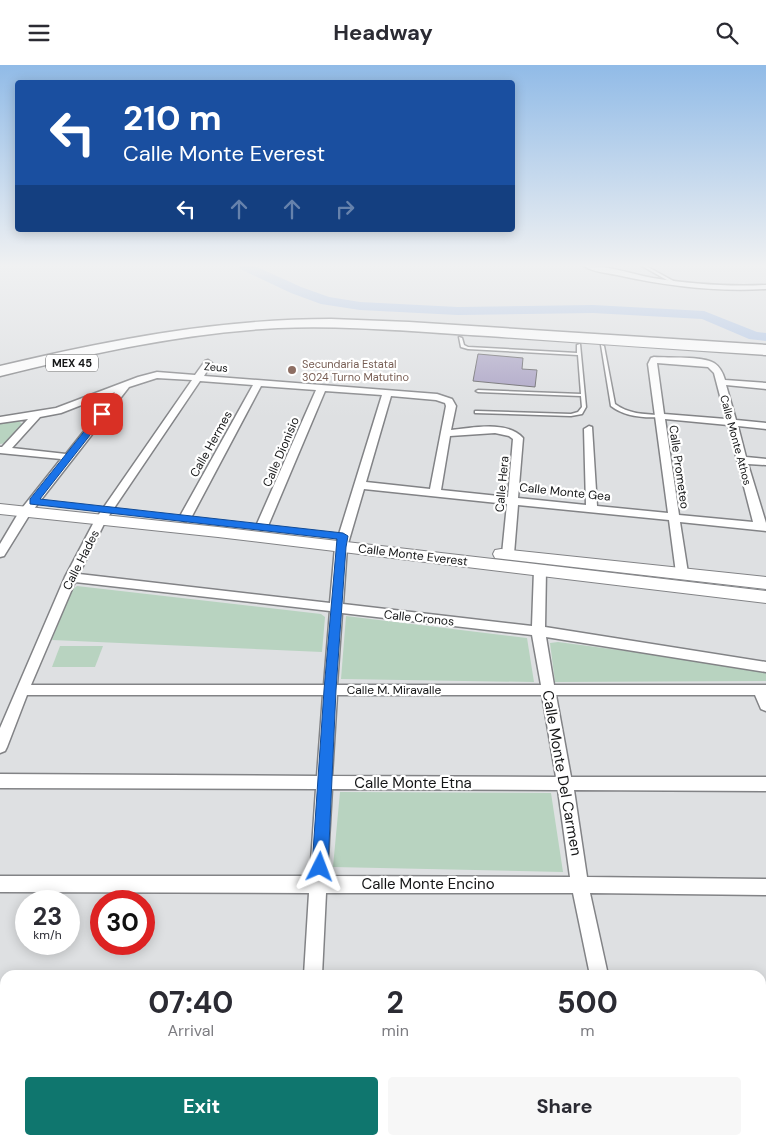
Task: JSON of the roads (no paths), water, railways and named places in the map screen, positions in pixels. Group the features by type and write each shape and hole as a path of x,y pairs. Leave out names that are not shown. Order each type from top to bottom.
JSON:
{"highway":[{"name":"MEX 45","path":"0,371 103,346 170,334 232,327 308,323 403,326 766,350"},
{"name":"MEX 45","path":"0,381 127,351 254,335 327,332 460,338 579,350 602,346 766,357"}],"street":[{"name":"Calle Monte Athos","path":"652,363 654,360 659,359 703,363 715,368 718,372 742,460 763,526"},
{"name":"Calle Hades","path":"0,747 22,690 71,577 105,515 208,363"},
{"name":"Calle Prometeo","path":"652,363 682,573"},
{"name":"Zeus","path":"0,420 64,409 157,375 437,397 444,399 451,406 447,433"},
{"name":"Calle Hermes","path":"185,518 259,382"},
{"path":"721,383 766,386"},
{"path":"0,553 29,507 125,386"},
{"name":"Calle Dionisio","path":"262,526 322,388"},
{"path":"313,970 330,690 342,542 387,393"},
{"path":"3,450 36,415"},
{"path":"659,417 766,426"},
{"path":"589,429 592,509"},
{"name":"Calle Hera","path":"447,433 498,430 510,432 518,438 508,554"},
{"path":"435,492 447,433"},
{"path":"3,450 69,457"},
{"path":"742,460 766,462"},
{"name":"Calle Monte Gea","path":"360,485 763,526"},
{"name":"Calle Monte Everest","path":"0,498 29,507"},
{"name":"Calle Monte Everest","path":"0,509 29,507 342,542 540,570 766,597"},
{"name":"Calle Monte Everest","path":"105,515 185,518 262,526 342,542 508,554 766,583"},
{"name":"Calle Monte Del Carmen","path":"540,570 538,631 565,784 580,885 598,970"},
{"name":"Calle Cronos","path":"71,577 538,631 766,667"},
{"name":"Calle M. Miravalle","path":"22,690 763,690"},
{"path":"763,690 766,705"},
{"name":"Calle Monte Etna","path":"0,781 766,784"},
{"name":"Calle Monte Encino","path":"0,883 766,887"}],"lane":[{"path":"602,346 614,405 621,411 659,417"},
{"path":"477,412 577,414 582,411 584,407 579,350"},
{"path":"478,391 583,395"}],"waterway":[{"path":"707,316 754,336 766,337"}],"place":[{"name":"Secundaria Estatal 3024 Turno Matutino","path":"292,370"}]}
